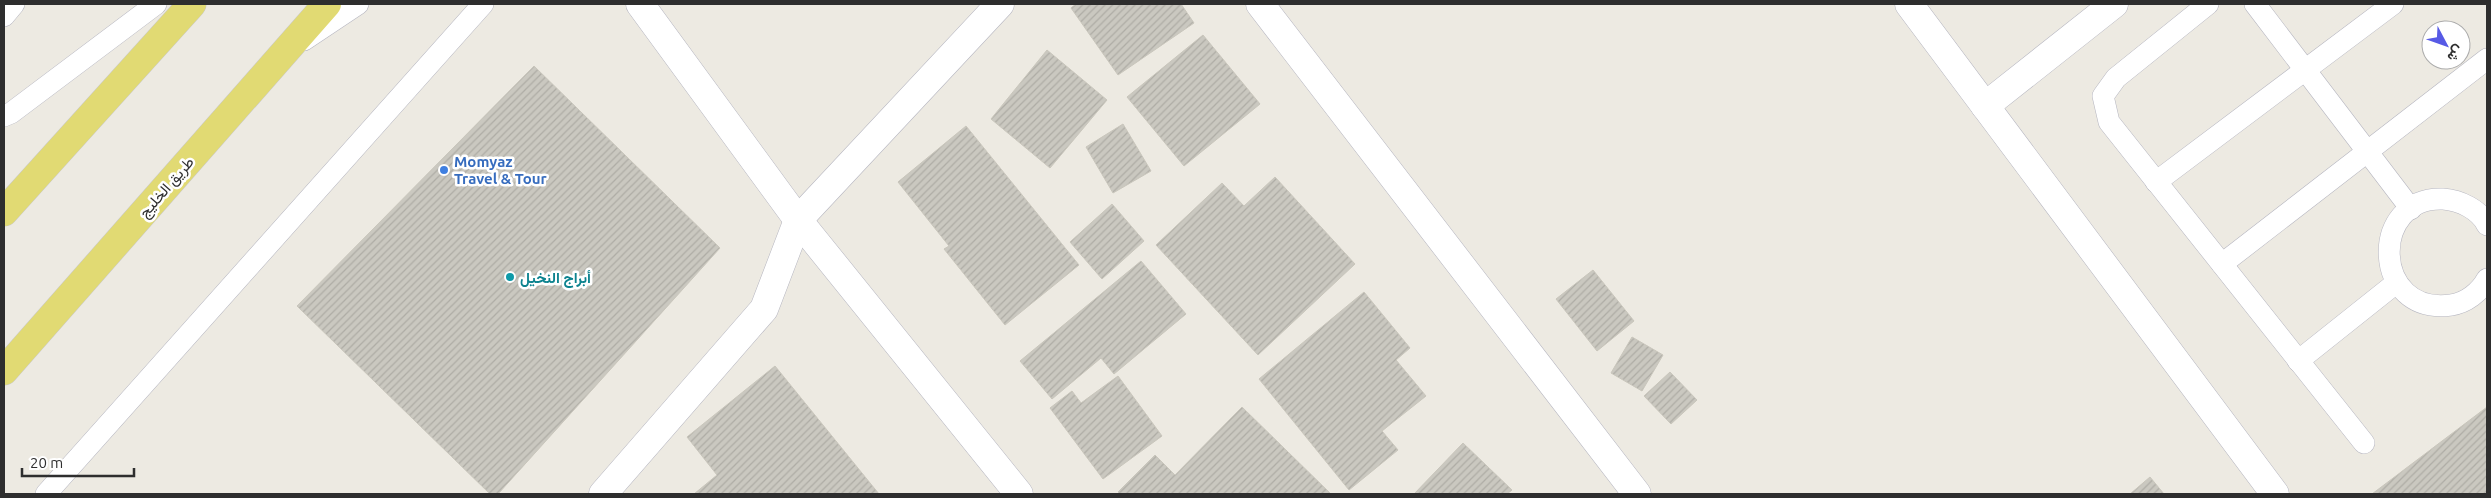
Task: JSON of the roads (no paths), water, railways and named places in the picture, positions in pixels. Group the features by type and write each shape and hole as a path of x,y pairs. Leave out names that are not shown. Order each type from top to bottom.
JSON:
{"main road":[{"path":"4,212 192,4"},
{"name":"طريق الخليج","path":"4,371 327,4"}],"street":[{"path":"640,4 798,220 1019,494"},
{"path":"603,494 764,309 798,220 1000,4"},
{"path":"1260,4 1637,494"},
{"path":"1909,4 2275,494"},
{"path":"1985,106 2114,4"}],"lane":[{"path":"4,16 14,4"},
{"path":"4,116 11,113 156,4"},
{"path":"283,54 358,4"},
{"path":"46,494 483,4"},
{"path":"2208,4 2116,78 2103,96 2109,122 2364,443"},
{"path":"2255,4 2411,209"},
{"path":"2156,182 2393,4"},
{"path":"2222,264 2487,59"},
{"path":"2487,223 2474,210 2459,202 2442,199 2426,201 2411,209 2399,220 2391,235 2388,251 2390,268 2396,283 2408,295 2423,304 2439,306 2456,304 2471,297 2487,279"},
{"path":"2298,361 2396,283"}],"place":[{"name":"Momyaz Travel & Tour","path":"444,170"},
{"name":"أبراج النخيل","path":"510,277"}]}
